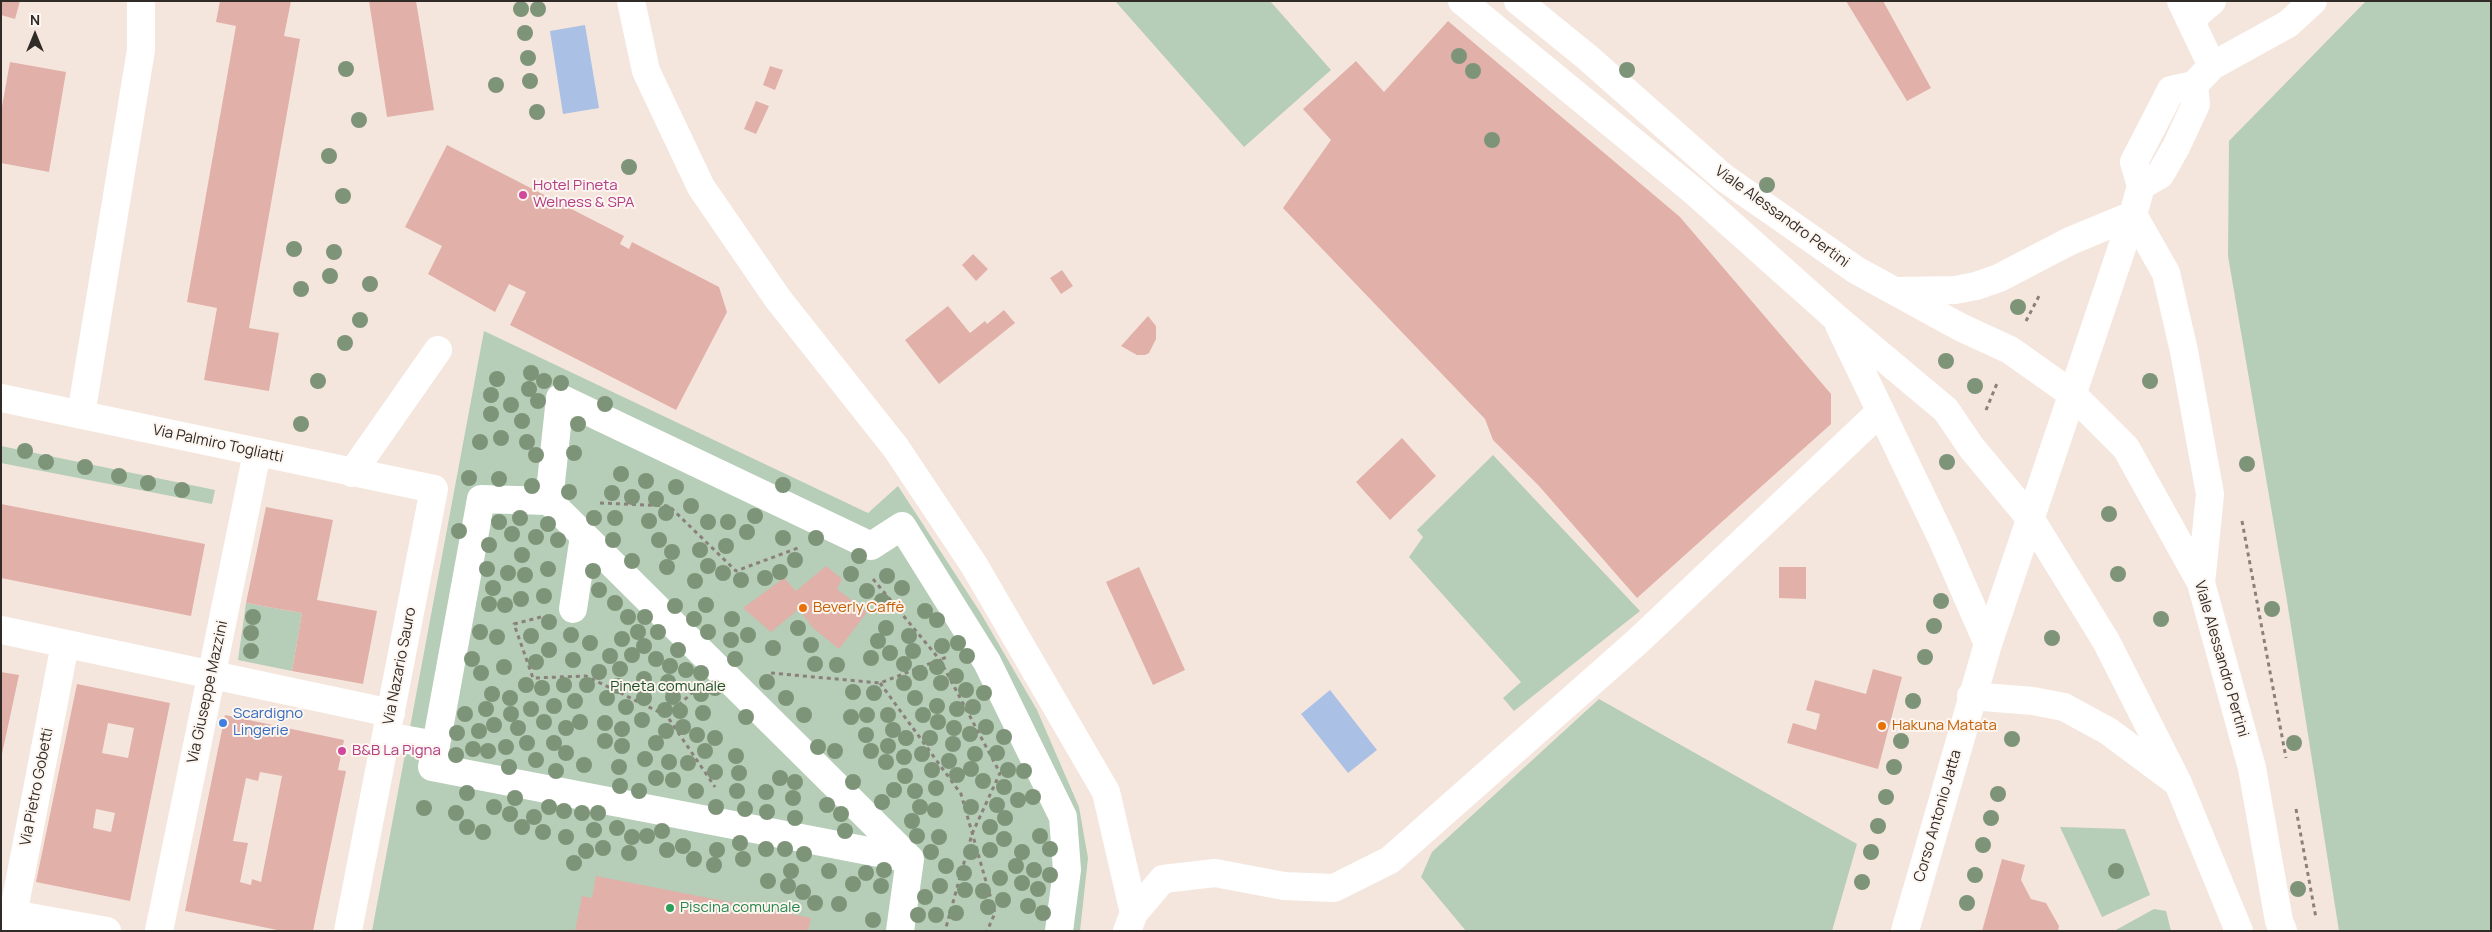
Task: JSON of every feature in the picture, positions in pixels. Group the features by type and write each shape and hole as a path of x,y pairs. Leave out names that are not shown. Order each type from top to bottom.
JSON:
{"street":[{"path":"82,415 141,50 141,1"},
{"path":"631,1 646,71 702,187 778,299 896,448 974,565 1106,792 1131,922"},
{"name":"Viale Alessandro Pertini","path":"1462,1 1696,193 1835,317 1946,410 1971,447 2030,518 2106,641 2178,783 2239,931"},
{"name":"Viale Alessandro Pertini","path":"1518,1 1587,57 1723,177 1856,270 1960,327 2010,350 2072,394 2126,448 2201,583 2252,768 2279,921 2283,931"},
{"path":"2212,1 2186,10 2212,66"},
{"path":"1988,644 2133,215 2141,186 2134,162 2171,90 2194,85 2212,66 2288,24 2313,1"},
{"path":"1893,291 1955,290 1976,286 1999,278 2070,241 2133,215"},
{"path":"2133,215 2166,273 2184,351 2210,494 2201,583"},
{"name":"Viale Alessandro Pertini","path":"1835,317 1942,539 1988,644"},
{"path":"352,472 438,350"},
{"name":"Via Palmiro Togliatti","path":"1,398 434,489"},
{"path":"549,501 560,398 871,546 902,526 976,645 1063,816 1067,870 1059,931"},
{"path":"1131,922 1163,879 1215,873 1284,886 1334,888 1390,860 1638,641 1880,412"},
{"name":"Via Giuseppe Mazzini","path":"159,931 257,453"},
{"name":"Via Nazario Sauro","path":"348,931 434,489"},
{"path":"480,499 549,501 910,859 432,767 480,499"},
{"path":"573,609 584,536"},
{"path":"1,630 212,675 388,724 436,745"},
{"name":"Via Pietro Gobetti","path":"8,919 65,644"},
{"name":"Corso Antonio Jatta","path":"1905,931 1971,696 1988,644"},
{"path":"1971,696 2033,701 2064,707 2108,732 2178,783"},
{"path":"900,931 910,859"},
{"path":"8,919 107,931"}],"path":[{"path":"1971,447 2010,350 2040,295"},
{"path":"599,503 669,506 736,570 800,548"},
{"path":"866,576 874,579 940,660 1000,773 972,834 945,931"},
{"path":"573,609 514,624 533,678 586,676 666,716 743,827"},
{"path":"666,716 718,668 880,683 976,645"},
{"path":"880,683 961,794 995,913 987,931"}],"green space":[{"path":"1115,1 1270,1 1331,70 1244,147"},
{"path":"2366,1 2491,1 2491,931 2339,931 2286,595 2228,256 2229,141"},
{"name":"Pineta comunale","path":"484,331 868,513 898,486 980,612 1037,710 1079,807 1088,858 1080,931 372,931"},
{"path":"1,446 215,490 212,504 1,463"},
{"path":"1493,455 1640,611 1514,711 1503,698 1521,682 1409,557 1423,537 1417,530"},
{"path":"246,603 302,613 292,671 238,660"},
{"path":"1599,699 1857,844 1832,931 1466,931 1421,877 1432,852"},
{"path":"2060,827 2125,829 2150,895 2102,917"},
{"path":"2154,909 2166,911 2171,931 2114,931"}],"water":[{"path":"585,25 599,108 563,114 550,31"},
{"path":"1330,690 1377,750 1348,773 1301,714"}],"building":[{"path":"1,1 20,1 15,19 1,15"},
{"path":"220,1 291,1 284,36 300,39 249,328 279,333 269,391 204,380 217,308 187,302 236,26 216,22"},
{"path":"369,1 416,1 434,110 387,117"},
{"path":"1846,1 1883,1 1931,88 1907,101"},
{"path":"1448,21 1680,217 1831,394 1831,424 1637,598 1539,486 1493,440 1485,419 1283,208 1331,140 1303,109 1356,61 1384,92"},
{"path":"10,62 66,72 49,172 1,163 1,112"},
{"path":"770,66 783,70 775,90 763,85"},
{"path":"756,101 769,106 756,134 744,129"},
{"path":"447,145 624,236 620,244 629,249 632,242 719,287 727,312 676,410 510,325 526,292 509,284 495,312 428,274 442,246 405,227"},
{"path":"973,254 988,269 976,281 962,265"},
{"path":"1062,270 1073,286 1061,294 1050,278"},
{"path":"948,306 970,333 985,321 987,324 1004,310 1015,323 939,384 905,340"},
{"path":"1148,316 1156,326 1156,339 1149,353 1137,355 1121,346"},
{"path":"1402,438 1436,476 1390,520 1356,482"},
{"path":"1,504 205,544 191,616 1,578"},
{"path":"266,507 333,520 317,600 377,611 363,684 292,671 302,613 246,603"},
{"name":"Beverly Caffè","path":"826,566 842,579 837,589 867,612 839,649 812,627 799,609 771,632 743,608 784,578 796,591"},
{"path":"1139,567 1185,670 1153,685 1106,582"},
{"path":"1779,567 1806,567 1806,599 1779,598"},
{"path":"1873,669 1902,677 1878,769 1787,743 1793,723 1816,730 1820,714 1806,710 1815,680 1866,694"},
{"path":"1,672 19,675 2,754 1,754"},
{"path":"77,684 170,703 130,901 36,882","holes":["108,723 134,728 128,758 102,753","96,809 115,813 111,832 93,828"]},
{"path":"225,715 344,740 338,770 346,771 313,931 282,931 185,911","holes":["260,772 282,776 261,882 252,879 251,885 240,882 248,843 233,841 246,778 258,781"]},
{"path":"2002,859 2025,865 2021,880 2031,899 2046,903 2059,926 2058,931 1982,931"},
{"name":"Piscina comunale","path":"596,876 811,918 808,931 575,931 582,896 592,898"}],"place":[{"name":"Hotel Pineta Welness & SPA","path":"523,195"},
{"name":"Beverly Caffè","path":"803,608"},
{"name":"Scardigno Lingerie","path":"223,723"},
{"name":"Hakuna Matata","path":"1882,726"},
{"name":"B&B La Pigna","path":"342,751"},
{"name":"Piscina comunale","path":"670,908"}]}
